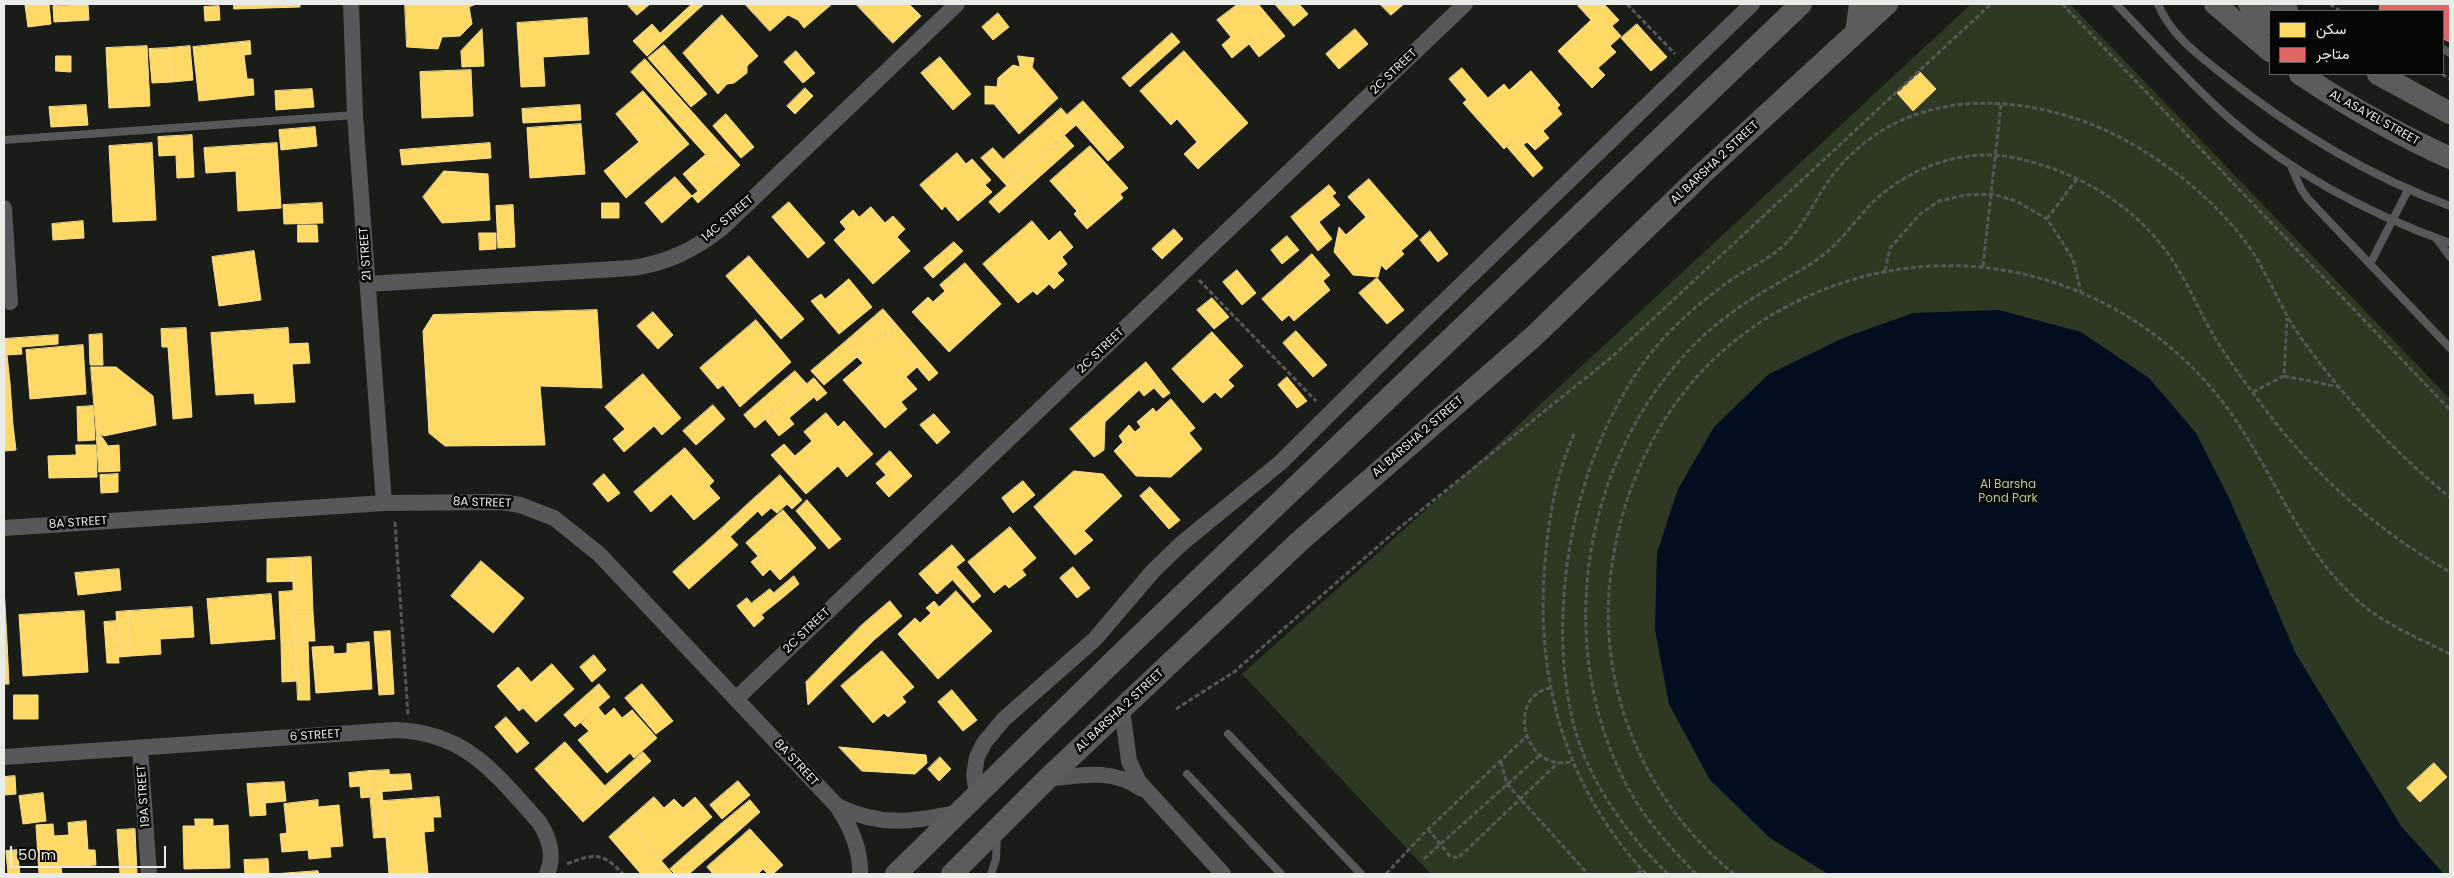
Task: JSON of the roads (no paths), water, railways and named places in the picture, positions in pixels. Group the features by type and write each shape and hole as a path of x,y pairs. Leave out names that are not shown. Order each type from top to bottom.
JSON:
{"street":[{"name":"21 STREET","path":"351,4 355,115 368,284 389,503"},
{"name":"14C STREET","path":"368,284 632,268 680,255 722,228 957,4"},
{"name":"2C STREET","path":"736,699 1466,4"},
{"path":"977,794 975,766 984,743 993,730 1095,639 1147,578 1181,544 1252,488 1752,4"},
{"path":"896,874 956,813 1801,4"},
{"path":"1856,32 1860,4"},
{"name":"AL BARSHA 2 STREET","path":"952,874 1047,779 1301,540 1533,337 1694,182 1887,4"},
{"path":"2215,4 2269,50"},
{"path":"2248,4 2269,23"},
{"name":"AL ASAYEL STREET","path":"2301,75 2346,105 2405,137 2450,158"},
{"path":"2380,75 2445,109"},
{"path":"4,208 10,302"},
{"name":"8A STREET","path":"4,528 389,503 502,502 538,510 554,518 599,554 837,806 851,828 860,874"},
{"path":"1122,709 1129,761 1146,792 1223,874"},
{"name":"6 STREET","path":"4,757 409,730 444,738 459,745 486,763 545,830 551,851 548,873"},
{"name":"19A STREET","path":"140,748 149,874"},
{"path":"1047,779 1099,774 1123,778 1146,792"},
{"name":"8A STREET","path":"837,806 852,814 884,822 916,821 956,813"}],"lane":[{"path":"2116,4 2202,93 2230,119 2291,166 2350,202 2450,243"},
{"path":"2158,4 2165,18 2180,38 2246,93 2323,146 2408,190 2450,206"},
{"path":"4,140 355,115"},
{"path":"2291,166 2295,178 2308,199 2450,348"},
{"path":"2370,264 2408,190"},
{"path":"2436,238 2450,257"},
{"path":"1228,734 1362,874"},
{"path":"1188,774 1281,874"},
{"path":"991,874 996,859 996,829"}],"water":[{"path":"1999,310 2081,332 2149,378 2196,433 2230,500 2296,654 2401,826 2444,874 1828,874 1770,838 1710,780 1669,704 1655,630 1657,553 1678,489 1714,427 1769,374 1843,338 1913,313"}],"park label":[{"name":"Al Barsha Pond Park","path":"2008,492"}]}
